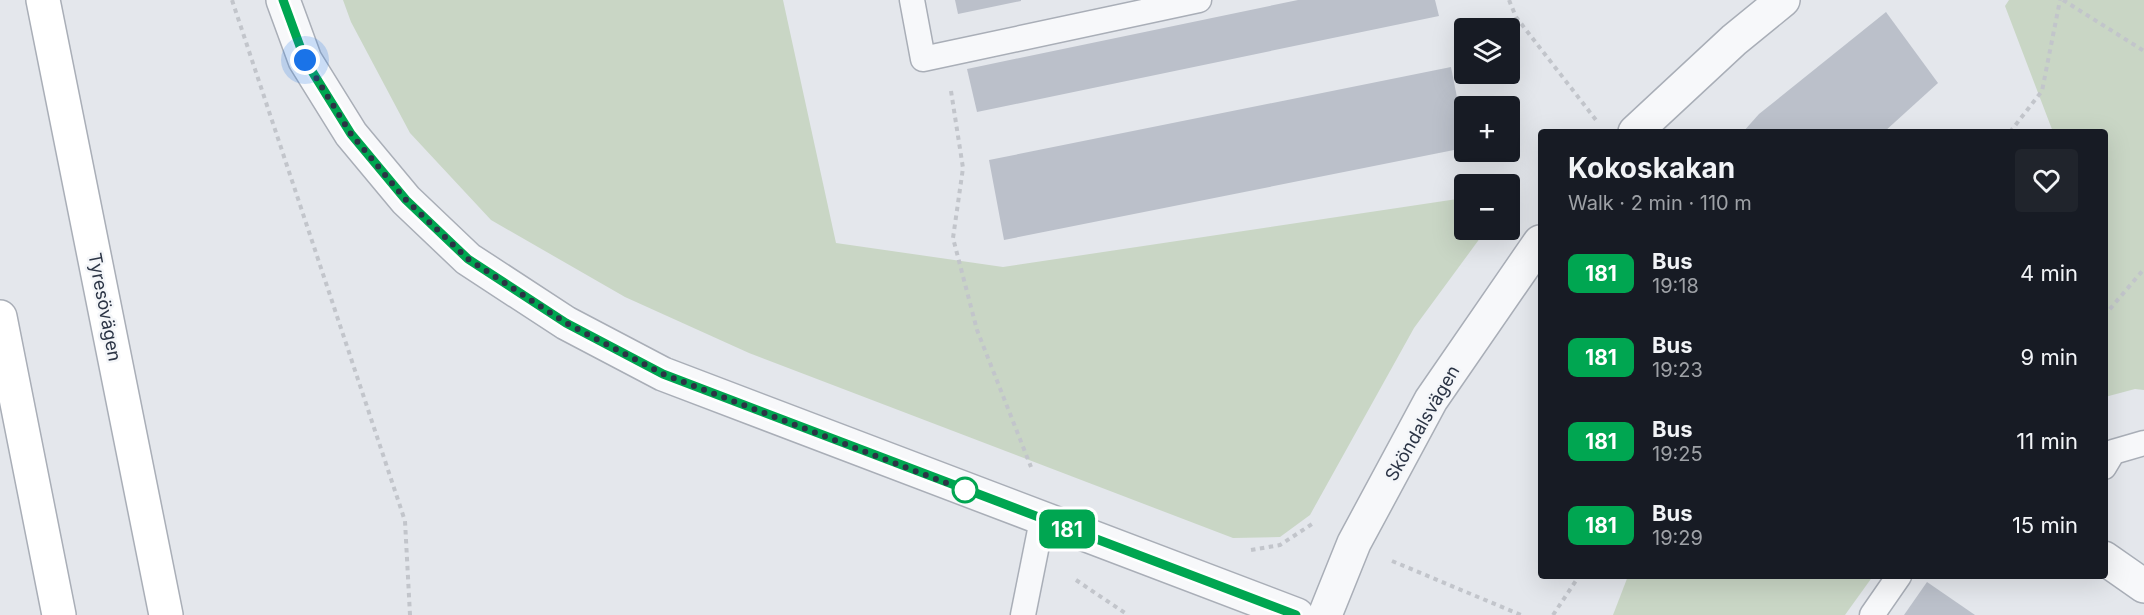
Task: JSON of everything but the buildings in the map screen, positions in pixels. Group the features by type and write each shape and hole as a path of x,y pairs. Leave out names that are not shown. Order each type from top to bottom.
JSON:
{"main road":[{"name":"Tyresövägen","path":"43,0 166,615"},
{"path":"0,317 59,615"}],"street":[{"path":"283,0 305,60 351,134 406,200 468,259 566,323 663,374 1042,520 1297,615"},
{"path":"1638,129 1734,40 1783,0"},
{"name":"Sköndalsvägen","path":"1325,615 1354,543 1431,400 1538,245"},
{"path":"2108,561 2144,586"}],"lane":[{"path":"912,0 923,59 1198,0"},
{"path":"2108,460 2113,452 2144,443"},
{"path":"1023,615 1042,520"},
{"path":"1872,615 1897,579"}],"path":[{"path":"232,0 405,521 410,615"},
{"path":"1509,0 1516,17 1598,123"},
{"path":"2012,129 2043,91 2061,0 2144,51"},
{"path":"945,55 963,168 954,238 977,330 1030,467 1041,471"},
{"path":"2108,311 2144,269"},
{"path":"1036,553 1128,615"},
{"path":"1553,615 1577,579"}],"green space":[{"path":"343,0 783,0 836,243 1003,267 1454,199 1454,240 1479,240 1414,328 1310,515 1280,537 1233,538 749,353 625,297 491,220 410,133 351,22"},
{"path":"2009,0 2144,0 2144,390 2135,389 2108,396 2108,129 2052,129 2005,6"},
{"path":"1627,579 1871,579 1845,615 1613,615"}],"bus line":[{"name":"181","path":"283,0 305,60 351,134 406,200 468,259 566,323 663,374 1296,615"}],"route":[{"path":"305,60 351,134 406,200 468,259 566,323 663,374 975,494 965,490"}]}
